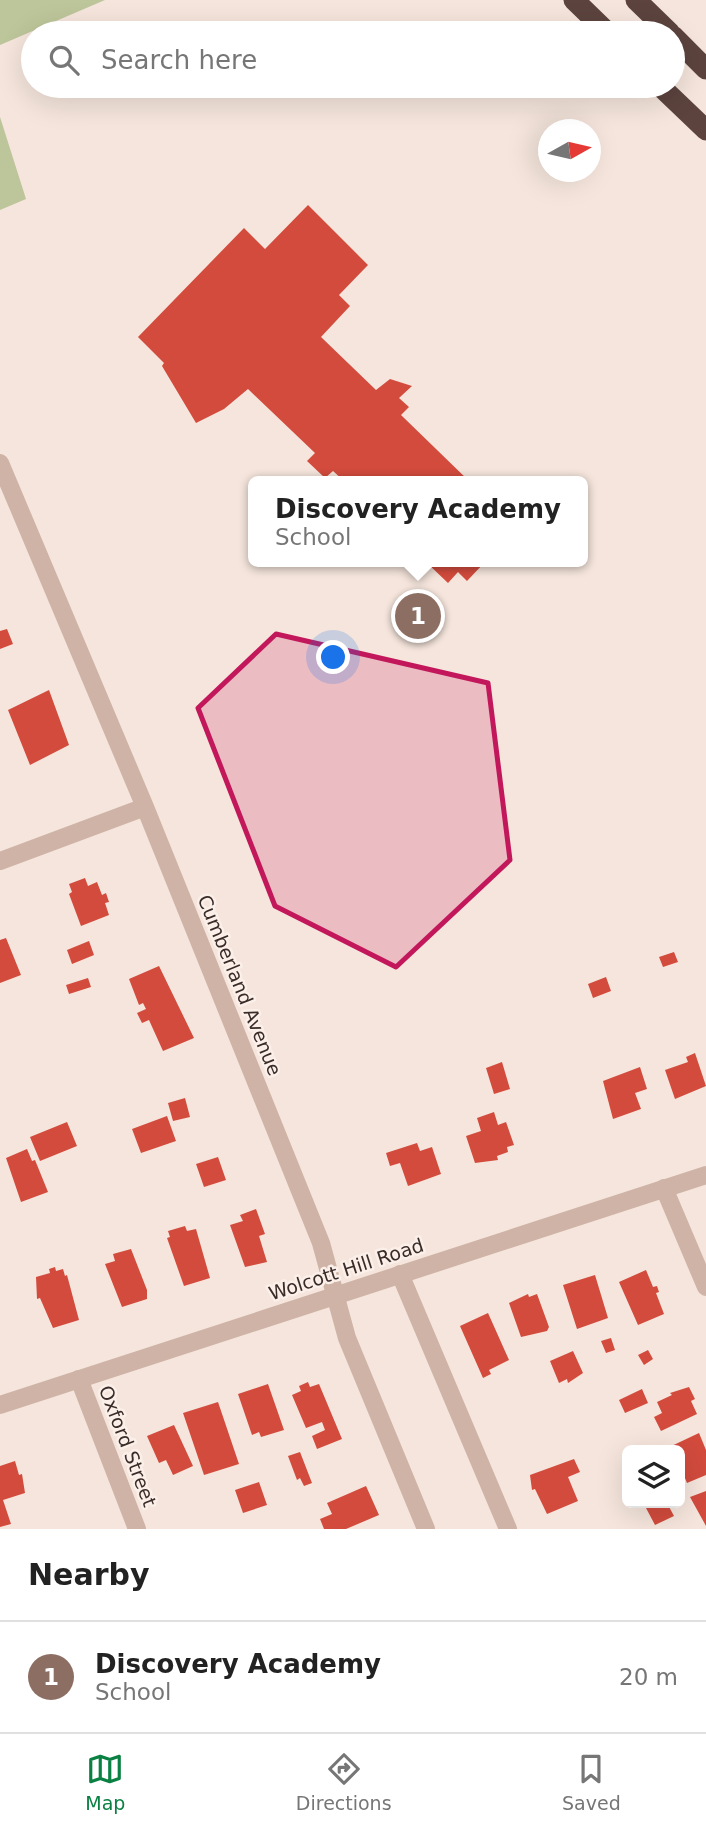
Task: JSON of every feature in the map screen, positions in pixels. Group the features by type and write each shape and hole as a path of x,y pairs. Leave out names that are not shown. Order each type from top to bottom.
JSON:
{"highway":[{"path":"574,0 596,21"},
{"path":"636,0 657,21"},
{"path":"685,49 706,69"},
{"path":"673,98 706,130"}],"street":[{"name":"Cumberland Avenue","path":"0,463 145,807 321,1243 347,1338 426,1529"},
{"path":"0,861 145,807"},
{"name":"Wolcott Hill Road","path":"0,1405 706,1175"},
{"path":"664,1188 706,1287"},
{"path":"400,1274 508,1529"},
{"name":"Oxford Street","path":"79,1379 137,1529"}],"highlighted area":[{"path":"276,634 488,683 510,860 396,967 275,906 198,708"}],"green space":[{"path":"0,0 105,0 56,21 21,21 21,36 0,45"},
{"path":"0,117 26,199 0,210"}],"building":[{"path":"308,205 368,265 339,295 350,306 321,337 376,390 390,379 412,386 399,398 409,407 401,415 464,476 338,476 333,471 323,476 307,461 315,453 248,389 224,409 196,423 162,366 164,363 138,337 244,228 265,249"},
{"path":"431,567 480,567 467,581 458,572 448,583"},
{"path":"7,629 13,644 0,649 0,631"},
{"path":"49,690 69,745 30,765 8,710"},
{"path":"85,878 88,886 97,882 102,895 106,893 109,902 105,903 109,915 81,926 69,894 72,892 69,884"},
{"path":"6,938 21,975 0,983 0,940"},
{"path":"89,941 94,955 72,964 67,950"},
{"path":"674,952 678,962 663,967 659,957"},
{"path":"159,966 194,1038 163,1051 149,1020 142,1023 137,1013 146,1009 143,1003 139,1005 129,979"},
{"path":"606,977 611,991 593,998 588,984"},
{"path":"88,978 91,987 69,994 66,985"},
{"path":"695,1053 706,1086 675,1099 665,1070 688,1062 686,1057"},
{"path":"502,1062 510,1089 494,1094 486,1068"},
{"path":"640,1067 647,1089 635,1093 641,1109 613,1119 603,1081"},
{"path":"185,1098 190,1117 173,1121 168,1103"},
{"path":"494,1112 498,1125 506,1122 514,1145 507,1147 508,1152 497,1156 498,1160 475,1163 466,1136 481,1131 477,1118"},
{"path":"167,1116 176,1141 141,1153 132,1129"},
{"path":"67,1122 77,1146 40,1161 30,1137"},
{"path":"417,1143 420,1151 432,1147 441,1174 408,1186 400,1163 390,1166 386,1153"},
{"path":"27,1149 32,1161 35,1160 48,1192 21,1202 6,1158"},
{"path":"218,1157 226,1180 204,1187 196,1164"},
{"path":"256,1209 265,1234 259,1236 267,1262 245,1267 230,1225 243,1221 240,1215"},
{"path":"185,1226 187,1231 196,1229 210,1278 184,1286 167,1238 170,1237 168,1231"},
{"path":"131,1249 147,1290 147,1299 122,1307 105,1264 115,1261 113,1254"},
{"path":"55,1267 56,1271 63,1269 65,1276 67,1275 79,1320 53,1328 40,1298 37,1299 36,1277 50,1273 49,1269"},
{"path":"646,1270 653,1287 657,1286 659,1292 656,1293 664,1314 638,1325 619,1282"},
{"path":"595,1275 608,1318 577,1329 563,1285"},
{"path":"528,1294 529,1297 537,1294 549,1327 547,1331 521,1337 509,1303"},
{"path":"488,1313 509,1360 489,1370 491,1374 483,1378 460,1326"},
{"path":"611,1338 615,1350 606,1353 601,1341"},
{"path":"648,1350 653,1359 644,1365 638,1355"},
{"path":"573,1351 583,1373 568,1383 567,1379 559,1383 550,1361"},
{"path":"308,1382 310,1387 319,1384 342,1439 317,1449 312,1436 325,1430 322,1422 306,1428 292,1395 301,1391 299,1386"},
{"path":"268,1384 284,1430 261,1437 259,1432 252,1435 238,1394"},
{"path":"689,1387 695,1399 691,1401 697,1414 661,1431 654,1417 662,1413 657,1402 672,1395 670,1393"},
{"path":"642,1389 648,1403 625,1413 619,1400"},
{"path":"218,1402 239,1464 204,1475 183,1413"},
{"path":"174,1425 193,1466 173,1475 166,1460 159,1463 147,1436"},
{"path":"699,1433 706,1450 706,1475 687,1483 685,1445 674,1445"},
{"path":"300,1452 312,1483 304,1486 300,1478 297,1480 288,1456"},
{"path":"574,1459 580,1472 568,1477 578,1501 547,1514 535,1489 532,1490 530,1475"},
{"path":"15,1461 19,1475 22,1474 25,1493 3,1500 11,1524 0,1527 0,1466"},
{"path":"259,1482 267,1505 243,1513 235,1490"},
{"path":"366,1486 379,1515 346,1529 324,1529 320,1519 332,1514 327,1503"},
{"path":"706,1491 706,1526 690,1497"},
{"path":"646,1508 670,1508 674,1516 655,1525"}],"place":[{"name":"Discovery Academy","path":"418,616"}]}
